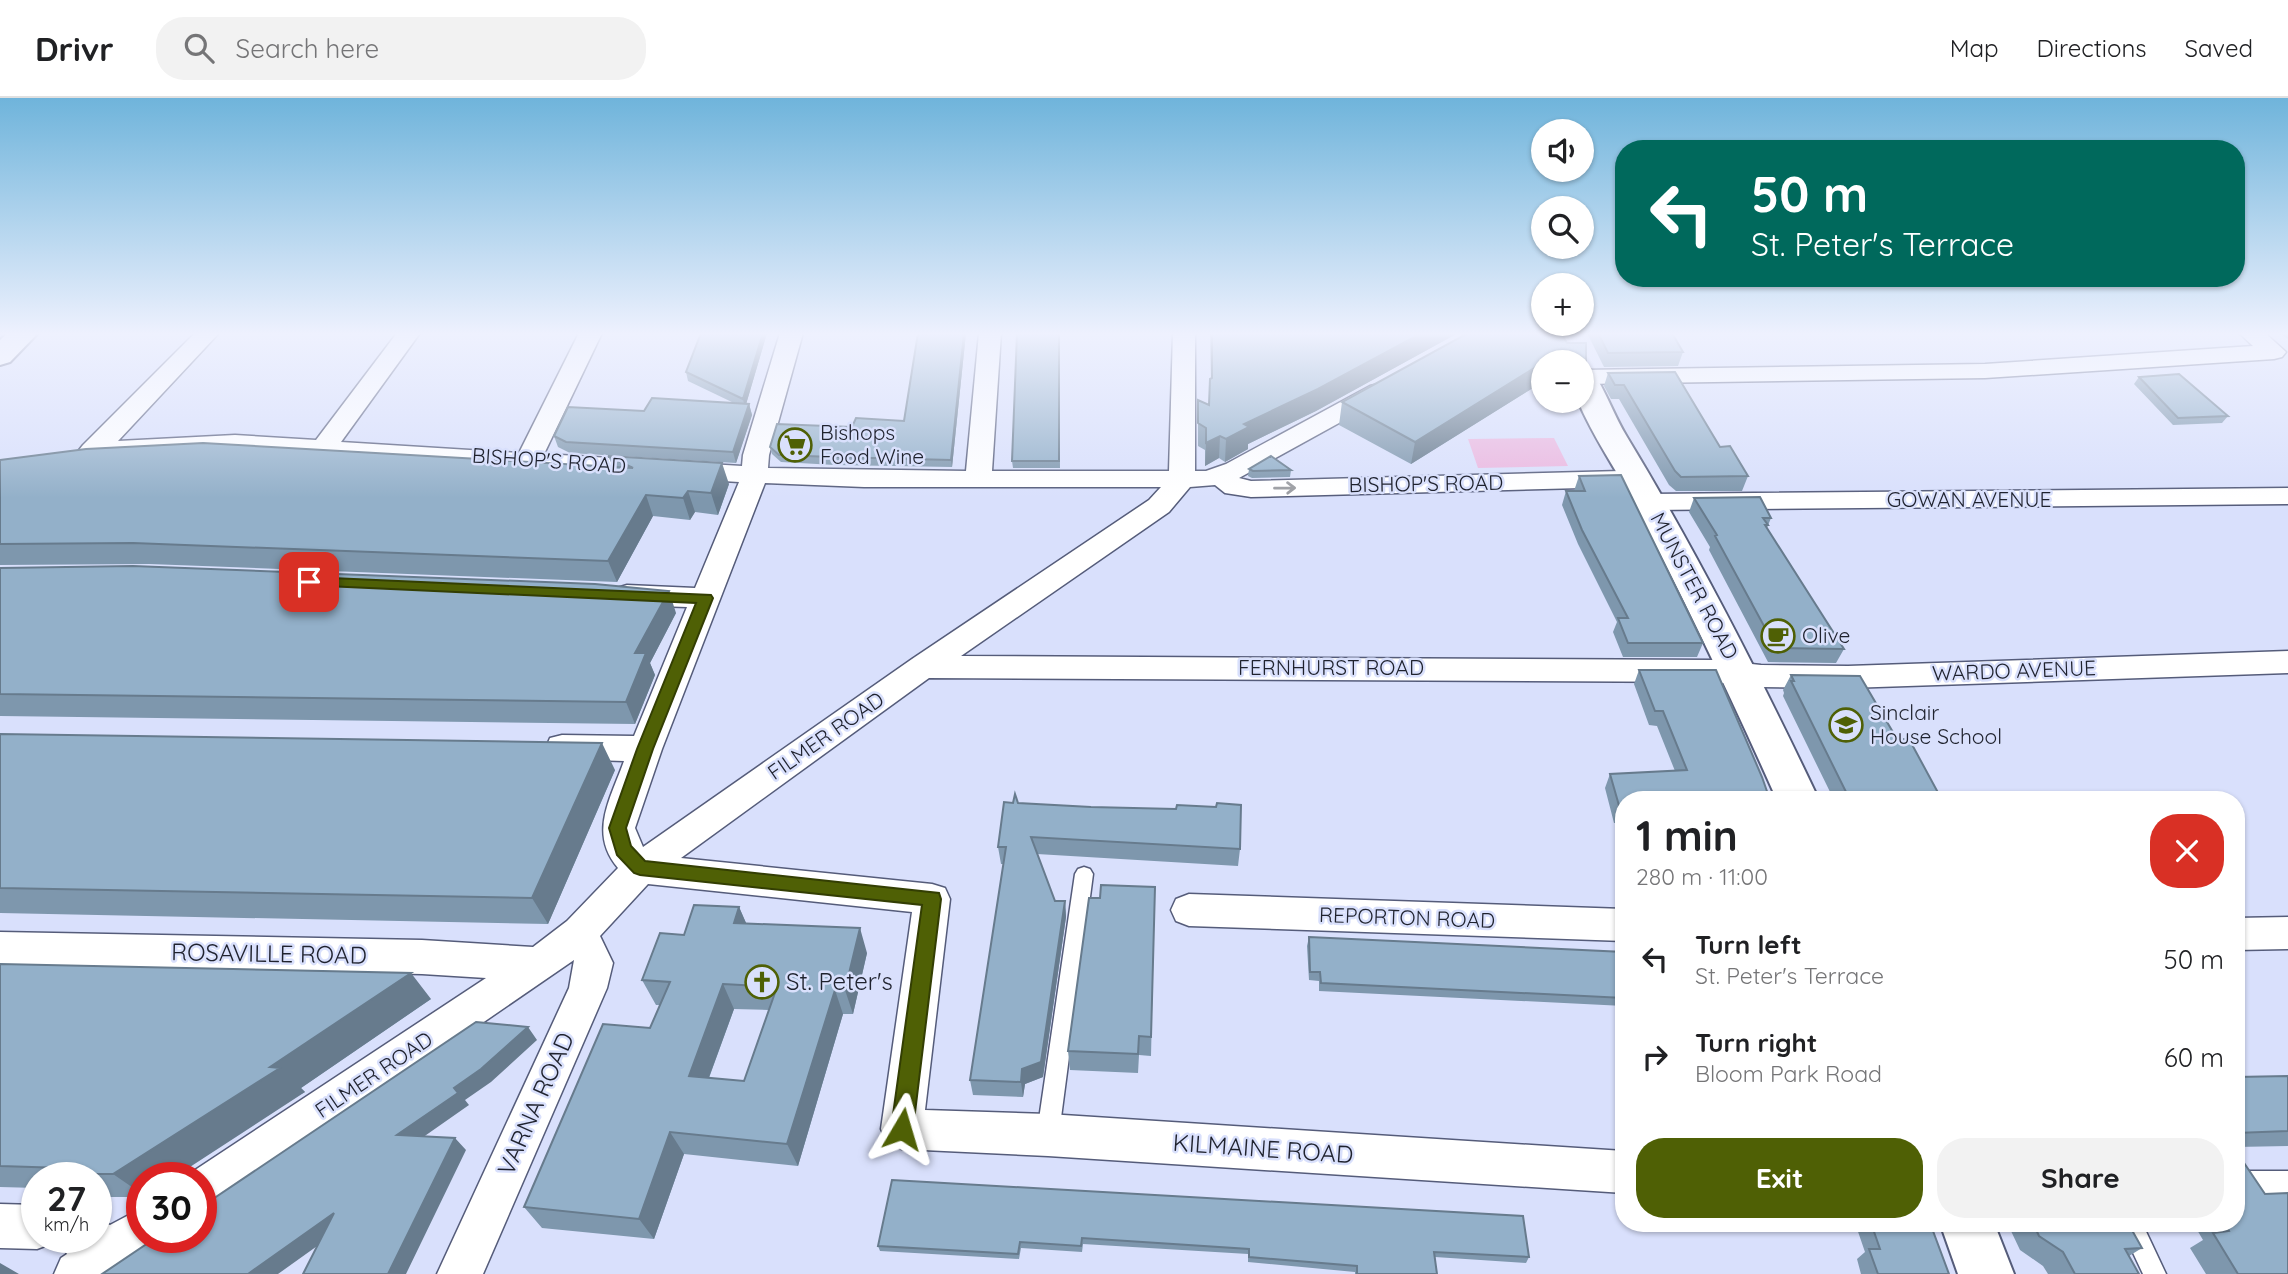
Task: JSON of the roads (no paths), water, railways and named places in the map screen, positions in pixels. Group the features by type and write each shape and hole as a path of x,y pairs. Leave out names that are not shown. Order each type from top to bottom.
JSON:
{"street":[{"path":"95,450 155,388"},
{"path":"323,448 368,388"},
{"path":"529,459 564,388"},
{"path":"640,868 623,849 618,828 645,749 755,475 756,456 776,388"},
{"path":"978,480 986,388"},
{"path":"1183,388 1182,480 1220,477 1386,388"},
{"name":"MUNSTER ROAD","path":"1594,403 1643,490 1722,644 1740,671 1794,791"},
{"name":"BISHOP'S ROAD","path":"68,453 235,443 755,475 978,480 1182,480"},
{"name":"BISHOP'S ROAD","path":"1220,477 1234,487 1251,489 1548,486 1643,490"},
{"name":"FILMER ROAD","path":"217,1180 538,964 580,932 640,868 923,667 1159,506 1182,480"},
{"name":"GOWAN AVENUE","path":"1643,490 2288,496"},
{"path":"596,594 706,598"},
{"name":"WARDO AVENUE","path":"1740,671 1761,676 1848,677 2288,662"},
{"name":"FERNHURST ROAD","path":"923,667 1740,671"},
{"path":"535,747 645,749"},
{"name":"KILMAINE ROAD","path":"640,868 932,899 902,1129 1048,1135 1615,1170"},
{"name":"REPORTON ROAD","path":"1189,910 1615,925"},
{"name":"VARNA ROAD","path":"460,1274 588,988 594,963 580,932"},
{"path":"2245,934 2288,933"},
{"name":"ROSAVILLE ROAD","path":"0,948 422,957 538,964"},
{"path":"0,1226 21,1227"},
{"path":"1970,1232 1986,1274"},
{"path":"77,1274 98,1253"}],"lane":[{"path":"1048,1135 1084,874"},
{"path":"2245,1182 2288,1182"},
{"path":"2134,1232 2155,1274"}],"place":[{"name":"Bishops Food Wine","path":"795,445"},
{"name":"Olive","path":"1778,636"},
{"name":"Sinclair House School","path":"1846,725"},
{"name":"St. Peter's","path":"762,982"}]}
